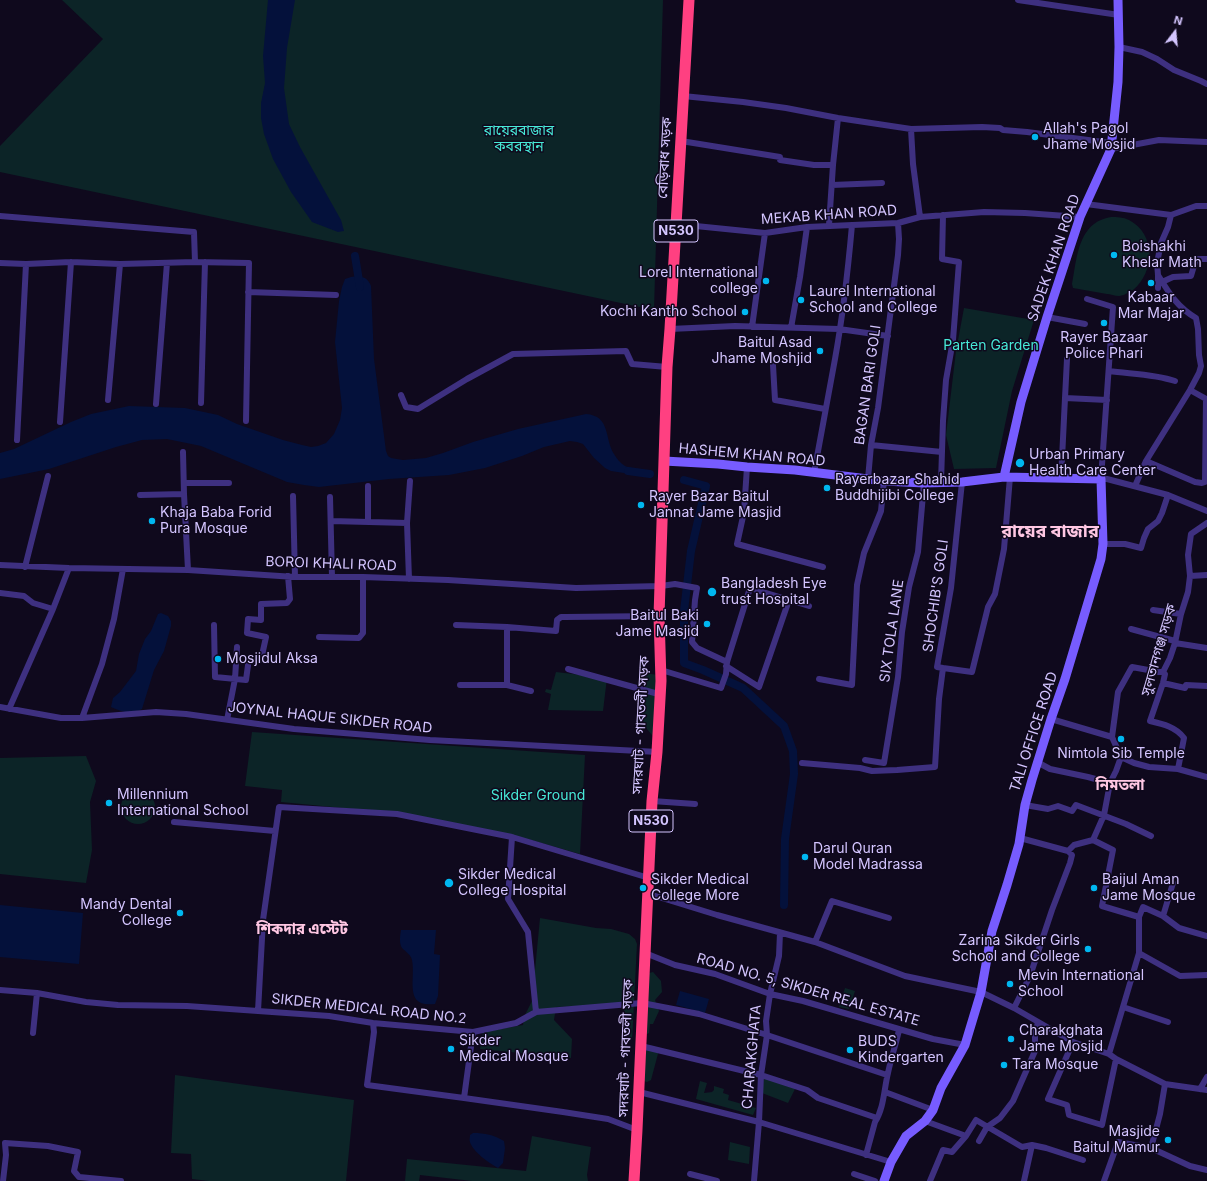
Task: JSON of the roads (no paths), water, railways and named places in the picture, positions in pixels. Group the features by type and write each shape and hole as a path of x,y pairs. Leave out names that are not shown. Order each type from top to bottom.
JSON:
{"highway":[{"name":"বেড়িবাধ সড়ক","path":"664,462 667,367 688,0"},
{"name":"সদরঘাট - গাবতলী সড়ক","path":"634,1181 652,802 658,752 661,694 659,616 664,462"}],"street":[{"path":"1018,0 1119,15"},
{"name":"SADEK KHAN ROAD","path":"1007,477 1021,402 1047,317 1080,217 1111,146 1118,82 1118,0"},
{"path":"1119,47 1142,52 1157,59 1174,70 1207,84"},
{"path":"683,96 793,109 838,118 911,129 982,127 1000,128 1003,130 1027,132 1111,146 1159,140 1207,142"},
{"path":"829,225 838,118"},
{"path":"911,129 913,164 920,217"},
{"path":"680,141 780,157 780,160 814,165 833,165"},
{"path":"832,185 882,183"},
{"path":"1086,204 1171,215 1196,206 1207,206"},
{"name":"MEKAB KHAN ROAD","path":"676,224 765,233 829,225 898,223 920,217 984,212 1080,217"},
{"path":"941,482 946,380 953,340 959,262 942,259 943,215"},
{"path":"1158,288 1157,263 1161,243 1168,227 1171,215"},
{"path":"0,216 194,232 195,262"},
{"name":"BAGAN BARI GOLI","path":"868,479 871,445 878,408 898,255 898,223"},
{"path":"814,474 835,358 852,225"},
{"path":"791,328 807,227"},
{"path":"752,327 765,233"},
{"path":"1162,282 1173,276 1191,276 1196,259 1207,259"},
{"path":"60,422 71,262"},
{"path":"201,403 205,262"},
{"path":"0,263 249,263 246,421"},
{"path":"156,404 167,263"},
{"path":"17,440 26,264"},
{"path":"108,400 120,264"},
{"path":"1135,486 1146,461 1190,390 1199,373 1204,359 1199,355 1196,318 1185,312 1165,289 1158,275"},
{"path":"248,292 336,295"},
{"path":"1086,299 1113,307 1101,479 1107,479 1168,495 1207,511"},
{"path":"1047,317 1085,324"},
{"path":"670,329 735,326 839,329 888,336"},
{"path":"401,396 406,406 418,410 467,379 513,354 626,351 632,364 667,367"},
{"path":"1061,479 1067,359"},
{"path":"773,364 776,400 825,409"},
{"path":"1109,371 1167,378 1175,381"},
{"path":"1146,461 1195,482 1205,482 1206,399 1190,390"},
{"path":"1065,398 1107,400"},
{"path":"871,445 942,452"},
{"path":"183,452 188,570"},
{"name":"HASHEM KHAN ROAD","path":"664,462 718,464 795,470 814,474 884,481 924,483 962,482 1007,477 1101,479"},
{"path":"747,467 744,512 737,544 823,567"},
{"path":"24,567 48,476"},
{"path":"943,668 972,672 988,608 995,594 1004,549 1007,477"},
{"name":"TALI OFFICE ROAD","path":"884,1181 891,1162 906,1136 925,1121 933,1110 941,1088 965,1045 981,992 992,931 1020,838 1025,805 1037,762 1065,679 1101,559 1103,544 1101,479"},
{"path":"408,579 407,523 410,481"},
{"path":"819,679 852,685 857,585 864,553 881,511 884,481"},
{"name":"SHOCHIB'S GOLI","path":"802,763 860,768 872,771 935,767 939,699 943,668 937,667 951,588 962,482"},
{"path":"184,483 229,483"},
{"name":"SIX TOLA LANE","path":"865,760 884,763 898,677 902,632 909,587 918,552 924,483"},
{"path":"368,486 368,522"},
{"path":"140,495 184,494"},
{"path":"1103,544 1125,544 1141,548 1148,529 1158,520 1162,513 1168,495"},
{"path":"293,496 295,577"},
{"path":"330,497 332,577"},
{"path":"331,521 407,523"},
{"name":"সুলতানগঞ্জ সড়ক","path":"1178,769 1184,738 1180,731 1150,721 1163,683 1165,674 1163,672 1170,658 1175,642 1181,614 1188,592 1190,576 1188,555 1191,534 1207,523"},
{"name":"BOROI KHALI ROAD","path":"0,565 24,567 188,570 295,577 363,576 576,588 661,586 675,584 697,588 692,642 698,648 726,664"},
{"path":"9,709 53,609 69,568"},
{"path":"82,718 102,664 114,619 123,569"},
{"path":"1190,576 1207,575"},
{"path":"214,625 215,677 246,680 249,658 262,659 266,637 247,633 248,619 260,620 260,604 289,602 288,576"},
{"path":"319,636 359,638 362,636 363,576"},
{"path":"661,670 721,688 726,674 726,664 750,588 809,606"},
{"path":"0,593 24,596 33,602 53,609"},
{"path":"726,664 759,688 789,600"},
{"path":"1153,610 1181,614"},
{"path":"456,625 556,631 557,620 565,617 659,616"},
{"path":"506,627 507,685"},
{"path":"1131,629 1175,642 1207,648"},
{"path":"227,720 235,679 238,648"},
{"path":"1163,672 1132,668 1118,692 1112,737 1121,757 1134,763 1178,769 1207,777"},
{"path":"568,669 661,694"},
{"path":"1163,683 1185,688 1186,684 1207,686"},
{"path":"460,686 507,685 531,691"},
{"name":"JOYNAL HAQUE SIKDER ROAD","path":"0,707 61,718 82,718 156,712 294,729 430,740 658,752"},
{"path":"1051,719 1112,737"},
{"path":"1093,840 1104,815 1110,783 1121,757"},
{"path":"1037,762 1050,769 1110,783"},
{"path":"652,802 694,804"},
{"path":"1025,805 1048,809 1058,806 1072,811 1076,805 1104,815 1151,836"},
{"path":"258,1010 263,920 279,807 397,814 512,837 649,878"},
{"path":"174,822 276,831"},
{"path":"512,837 508,899 528,932 536,1012"},
{"path":"1014,1008 1030,976 1072,855 1068,851 1020,838"},
{"path":"1068,851 1074,845 1093,840 1113,850 1102,906 1139,917"},
{"path":"1163,916 1173,883"},
{"path":"648,894 815,942 905,976 981,992 1014,1008 1073,1042 1109,1054 1166,1084 1207,1090"},
{"path":"815,942 832,901 889,918"},
{"path":"1109,1054 1139,953 1139,917 1143,908 1163,916 1179,928 1207,936"},
{"name":"CHARAKGHATA","path":"754,1181 766,1021 770,994 779,956 780,933"},
{"name":"ROAD NO. 5, SIKDER REAL ESTATE","path":"645,953 675,965 715,974 770,994 803,1001 933,1039 965,1045"},
{"path":"1139,953 1180,976 1207,975"},
{"name":"SIKDER MEDICAL ROAD NO.2","path":"0,990 37,993 86,1002 118,1005 187,1006 258,1010 329,1016 373,1023 473,1032 516,1023 536,1012 642,1003 699,1014 887,1075"},
{"path":"33,1033 37,993"},
{"path":"1123,1007 1168,1022"},
{"path":"979,1141 987,1127 1000,1118 1013,1101 1035,1050 1035,1035 1038,1022"},
{"path":"373,1023 374,1032 367,1085 608,1119 637,1130"},
{"path":"866,1155 885,1092 887,1075 899,1030"},
{"path":"464,1098 473,1032"},
{"path":"1073,1042 1048,1099 1067,1105 1069,1115 1102,1125 1116,1059"},
{"path":"641,1046 762,1075 807,1090 818,1098 877,1118"},
{"path":"1200,1089 1207,1077"},
{"path":"1151,1148 1166,1084"},
{"path":"639,1092 759,1122 891,1162"},
{"path":"885,1092 933,1110"},
{"path":"930,1181 943,1150 952,1152 966,1136 976,1120 1022,1147 1032,1145 1083,1160"},
{"path":"925,1121 966,1136"},
{"path":"1104,1181 1118,1142 1151,1148 1190,1166 1207,1170"},
{"path":"3,1181 6,1155 5,1143 48,1146 78,1152 74,1171 80,1177 121,1181"},
{"path":"1024,1181 1032,1145"},
{"path":"690,1174 717,1181"},
{"path":"854,1174 875,1181"}],"water":[{"path":"268,0 295,0 287,48 284,88 289,124 300,147 341,220 344,231 338,232 312,222 291,192 273,159 264,134 261,118 261,103 265,83 263,56"},
{"path":"351,277 363,277 371,286 374,359 386,451 388,456 403,460 426,458 518,429 586,414 600,419 603,423 611,448 619,461 625,466 634,468 639,472 624,473 611,471 605,468 594,458 583,444 570,441 544,447 485,468 449,475 389,479 319,487 287,482 201,446 167,439 142,440 49,469 0,479 0,453 14,449 91,414 129,406 185,408 218,415 237,424 302,445 311,447 326,443 334,434 340,420 342,408 335,342 339,301 342,287 345,279"},
{"path":"161,613 168,616 171,621 171,626 164,651 154,670 142,709 134,712 126,712 111,707 113,698 120,692 136,671 139,654 145,639 151,631 158,614"},
{"path":"0,905 83,913 79,964 0,957"},
{"path":"401,930 436,930 434,954 440,955 438,996 435,1004 425,1004 418,1001 415,997 413,991 412,960 401,946"},
{"path":"680,991 709,999 705,1013 676,1005"},
{"path":"473,1133 482,1133 497,1137 504,1141 505,1148 503,1163 498,1168 474,1150 470,1140 470,1135"}],"waterway":[{"path":"355,256 360,287"},
{"path":"628,471 650,474"},
{"path":"684,480 706,486 691,551 684,611 684,663 743,688 784,726 793,751 794,774 785,839 784,905"}],"place":[{"name":"Allah's Pagol Jhame Mosjid","path":"1035,137"},
{"name":"Boishakhi Khelar Math","path":"1114,255"},
{"name":"Lorel International college","path":"766,281"},
{"name":"Kabaar Mar Majar","path":"1151,283"},
{"name":"Laurel International School and College","path":"801,300"},
{"name":"Kochi Kantho School","path":"745,312"},
{"name":"Rayer Bazaar Police Phari","path":"1104,323"},
{"name":"Baitul Asad Jhame Moshjid","path":"820,351"},
{"name":"Urban Primary Health Care Center","path":"1020,463"},
{"name":"Rayerbazar Shahid Buddhijibi College","path":"827,488"},
{"name":"Rayer Bazar Baitul Jannat Jame Masjid","path":"641,505"},
{"name":"Khaja Baba Forid Pura Mosque","path":"152,521"},
{"name":"Bangladesh Eye trust Hospital","path":"712,592"},
{"name":"Baitul Baki Jame Masjid","path":"707,624"},
{"name":"Mosjidul Aksa","path":"218,659"},
{"name":"Nimtola Sib Temple","path":"1121,739"},
{"name":"Millennium International School","path":"109,803"},
{"name":"Darul Quran Model Madrassa","path":"805,857"},
{"name":"Sikder Medical College Hospital","path":"449,883"},
{"name":"Sikder Medical College More","path":"643,888"},
{"name":"Baijul Aman Jame Mosque","path":"1094,888"},
{"name":"Mandy Dental College","path":"180,913"},
{"name":"Zarina Sikder Girls School and College","path":"1088,949"},
{"name":"Mevin International School","path":"1010,984"},
{"name":"Charakghata Jame Mosjid","path":"1011,1039"},
{"name":"Sikder Medical Mosque","path":"451,1049"},
{"name":"BUDS Kindergarten","path":"850,1050"},
{"name":"Tara Mosque","path":"1004,1065"},
{"name":"Masjide Baitul Mamur","path":"1168,1140"}],"district":[{"name":"রায়ের বাজার","path":"1050,532"},
{"name":"নিমতলা","path":"1120,785"},
{"name":"শিকদার এস্টেট","path":"302,929"}],"park label":[{"name":"রায়েরবাজার কবরস্থান","path":"519,140"},
{"name":"Parten Garden","path":"991,346"},
{"name":"Sikder Ground","path":"538,796"}]}
